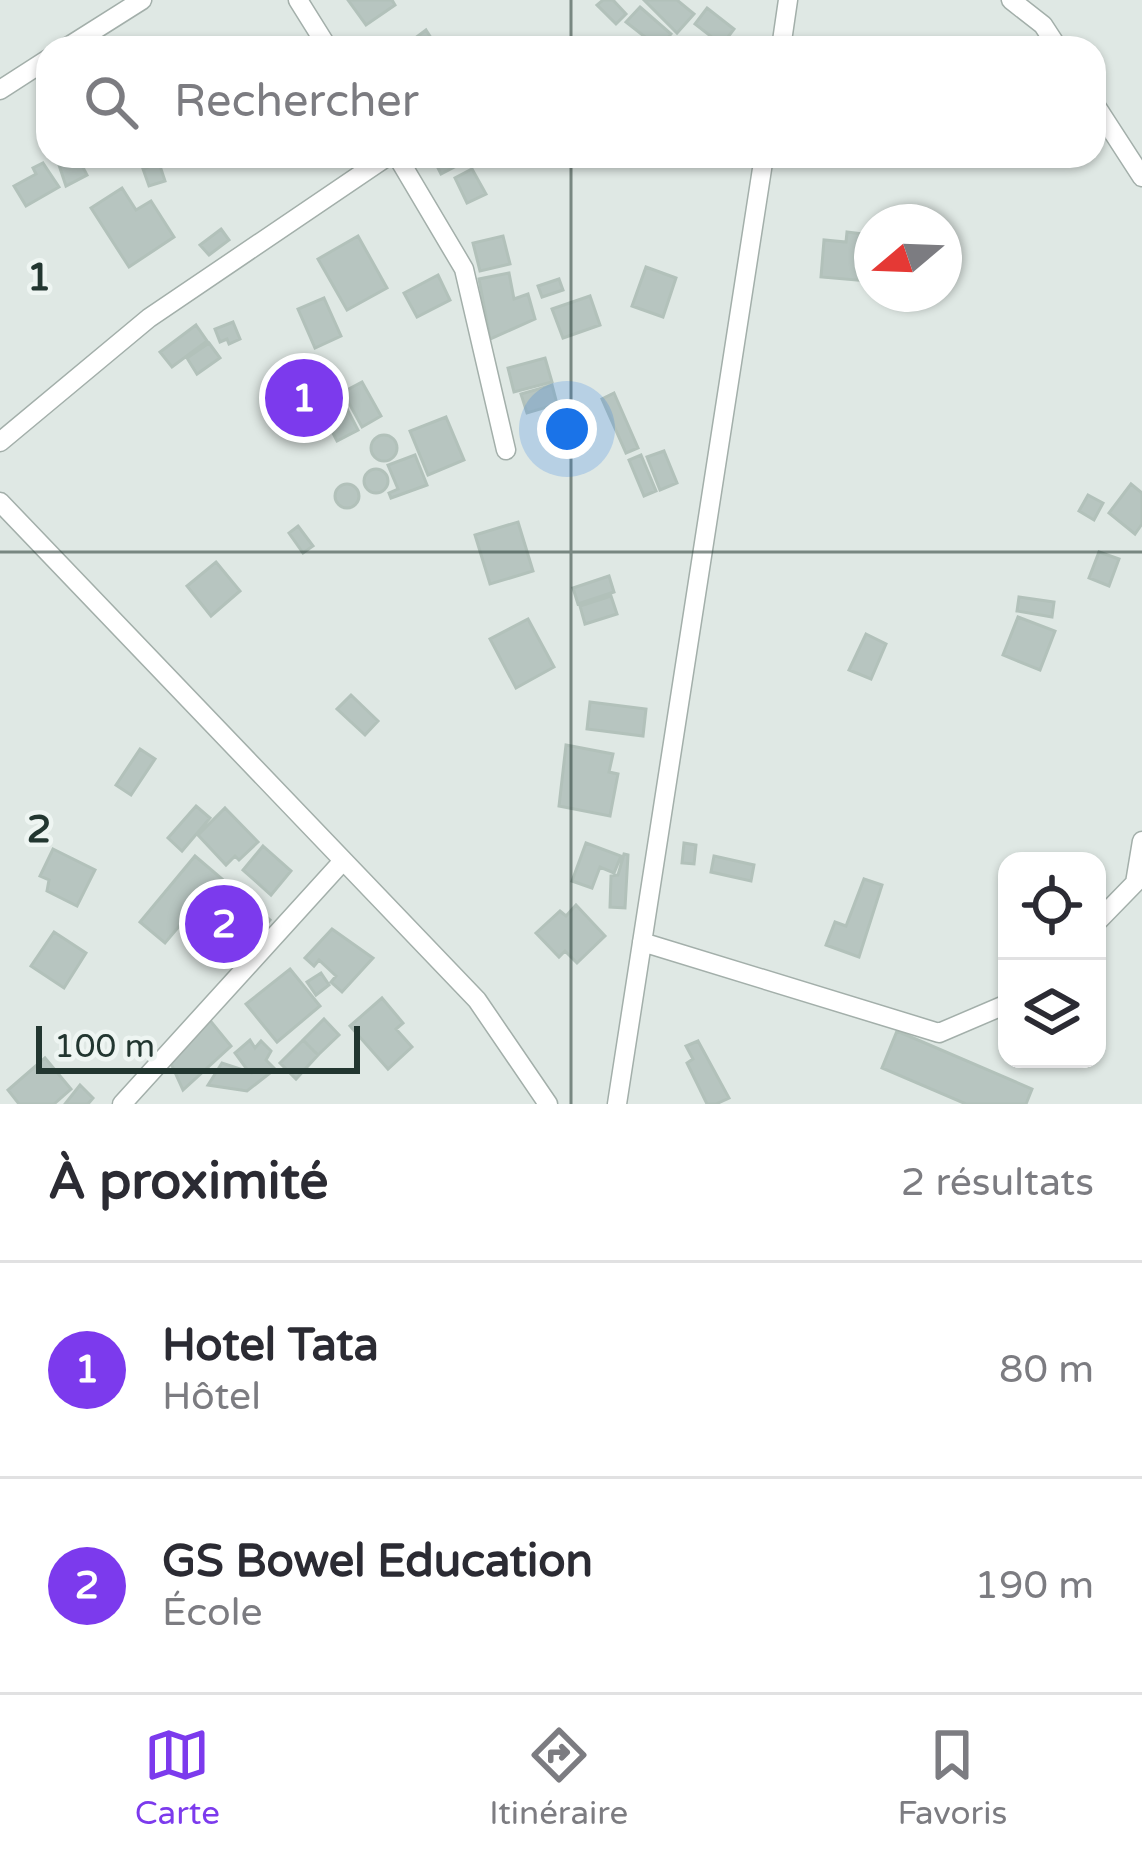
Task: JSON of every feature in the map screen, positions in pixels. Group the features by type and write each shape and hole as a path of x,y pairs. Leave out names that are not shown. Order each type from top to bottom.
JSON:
{"street":[{"path":"85,36 142,0"},
{"path":"298,0 320,36"},
{"path":"783,36 788,0"},
{"path":"1012,0 1050,36"},
{"path":"0,90 36,67"},
{"path":"1106,122 1142,177"},
{"path":"0,442 149,318 375,168"},
{"path":"401,168 464,269 506,450"},
{"path":"617,1104 762,168"},
{"path":"0,502 477,1000 548,1104"},
{"path":"1106,913 1135,883 1142,841"},
{"path":"122,1104 342,862"},
{"path":"642,942 940,1034 998,1008"}],"building":[{"path":"348,0 392,0 395,5 366,25"},
{"path":"613,0 626,14 616,24 597,5"},
{"path":"644,0 677,0 694,14 677,33"},
{"path":"640,7 671,34 644,36 626,22"},
{"path":"707,8 734,29 729,36 710,36 695,24"},
{"path":"33,168 46,168 59,187 26,206 14,186 36,174"},
{"path":"60,168 83,168 87,175 66,186"},
{"path":"161,168 165,181 149,186 143,169"},
{"path":"472,169 486,194 467,203 455,178"},
{"path":"122,188 136,210 151,201 174,237 129,267 91,208"},
{"path":"221,229 229,240 209,255 200,245"},
{"path":"847,232 854,233 854,280 821,277 824,240 846,242"},
{"path":"358,236 387,288 347,310 318,259"},
{"path":"503,236 510,264 480,271 473,243"},
{"path":"646,267 676,278 663,317 632,306"},
{"path":"509,273 514,299 528,294 535,319 490,339 479,279"},
{"path":"438,275 450,300 417,317 404,293"},
{"path":"559,279 563,290 542,297 538,286"},
{"path":"590,296 600,325 563,338 552,309"},
{"path":"324,298 341,336 315,348 298,309"},
{"path":"233,322 240,339 220,342 215,329"},
{"path":"196,325 207,341 172,367 160,352"},
{"path":"209,343 220,358 197,374 187,358"},
{"path":"545,358 552,382 514,392 508,368"},
{"path":"362,382 381,416 362,427 343,392"},
{"path":"552,385 557,404 527,413 521,394"},
{"path":"614,393 638,448 626,453 602,399"},
{"path":"342,399 358,430 337,441 321,410"},
{"path":"446,417 464,460 428,475 410,431"},
{"path":"384,435 397,448 384,461 371,448"},
{"path":"664,451 677,483 660,490 647,457"},
{"path":"415,455 427,485 391,498 389,493 398,489 388,465"},
{"path":"641,455 656,491 644,496 629,460"},
{"path":"376,469 388,481 376,493 364,481"},
{"path":"347,484 359,496 347,508 335,496"},
{"path":"1131,484 1142,493 1142,524 1135,534 1109,513"},
{"path":"1088,495 1103,503 1094,520 1079,511"},
{"path":"518,522 533,571 490,584 475,535"},
{"path":"298,526 313,546 303,553 289,533"},
{"path":"1099,552 1119,559 1109,586 1089,578"},
{"path":"216,562 240,591 211,616 187,586"},
{"path":"609,576 614,592 578,604 573,588"},
{"path":"611,596 617,614 585,624 580,606"},
{"path":"1019,597 1054,602 1052,617 1017,611"},
{"path":"1018,617 1055,631 1040,670 1003,655"},
{"path":"528,619 554,667 516,688 490,639"},
{"path":"866,634 886,644 871,679 849,670"},
{"path":"351,695 378,721 365,735 337,709"},
{"path":"590,702 646,709 643,736 587,729"},
{"path":"566,745 613,754 609,772 618,774 610,816 559,806"},
{"path":"140,749 155,759 131,795 116,785"},
{"path":"196,806 210,818 182,851 168,838"},
{"path":"225,808 258,842 226,865 198,835"},
{"path":"586,843 621,856 614,873 600,867 592,888 572,881"},
{"path":"684,843 696,845 694,864 682,863"},
{"path":"263,846 291,871 271,895 243,870"},
{"path":"53,849 95,870 77,906 47,891 49,880 40,876"},
{"path":"624,854 628,855 625,908 610,907 611,876 618,875"},
{"path":"195,856 270,920 253,941 202,899 165,943 140,922"},
{"path":"714,856 754,865 751,881 711,872"},
{"path":"864,879 882,885 859,957 826,945 835,922 846,926"},
{"path":"576,905 605,936 577,963 565,951 559,957 536,933 560,911 566,916"},
{"path":"332,929 373,958 342,992 331,982 336,976 319,960 314,966 305,958"},
{"path":"54,932 86,953 64,988 31,966"},
{"path":"290,969 320,1006 277,1042 246,1004"},
{"path":"321,973 329,985 316,995 307,982"},
{"path":"382,998 403,1023 396,1029 412,1047 388,1069 350,1026"},
{"path":"208,1018 231,1046 183,1090 169,1059"},
{"path":"324,1019 339,1035 318,1055 303,1040"},
{"path":"897,1031 1032,1089 1026,1104 966,1104 882,1068"},
{"path":"250,1040 255,1048 261,1041 271,1051 266,1060 275,1069 247,1091 208,1085 222,1063 249,1072 235,1053"},
{"path":"303,1040 318,1055 296,1079 280,1063"},
{"path":"698,1041 729,1098 716,1104 707,1104 687,1063 693,1059 686,1046"},
{"path":"45,1058 71,1089 54,1104 19,1104 8,1090"},
{"path":"80,1085 93,1098 88,1104 65,1104"}],"place":[{"name":"Hotel Tata","path":"304,398"},
{"name":"GS Bowel Education","path":"224,924"}]}
